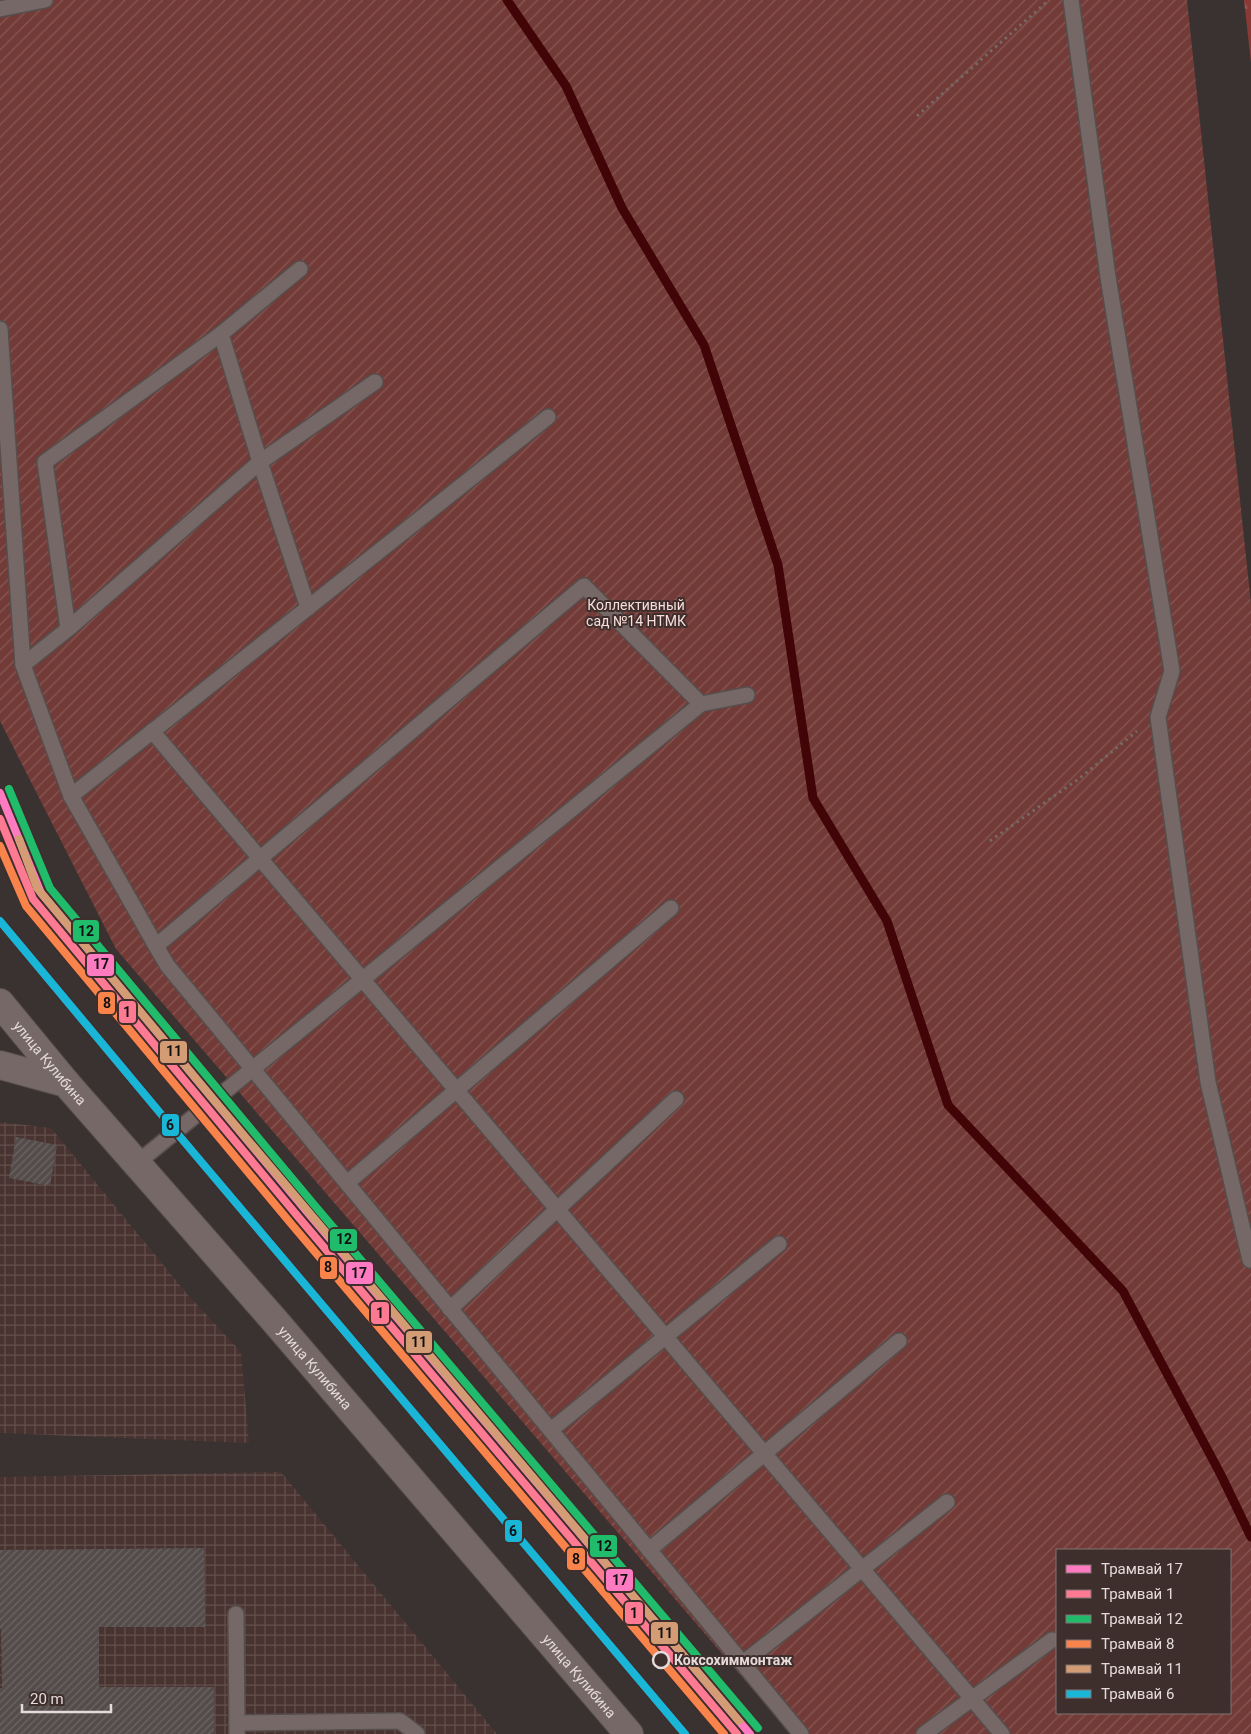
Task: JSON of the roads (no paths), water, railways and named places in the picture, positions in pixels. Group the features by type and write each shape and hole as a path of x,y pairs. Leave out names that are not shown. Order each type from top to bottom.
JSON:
{"street":[{"name":"улица Кулибина","path":"0,1003 629,1734"},
{"path":"0,1065 66,1082"}],"lane":[{"path":"0,9 45,0"},
{"path":"1071,0 1108,277 1172,671 1159,713 1159,727 1208,1082 1250,1260"},
{"path":"68,629 45,462 221,334 300,269"},
{"path":"0,329 22,665 71,796 156,946 167,965 801,1734"},
{"path":"221,334 260,462 308,608"},
{"path":"22,665 68,629 260,462 375,382"},
{"path":"71,796 548,417"},
{"path":"156,946 584,586 701,704"},
{"path":"137,1163 701,704 747,695"},
{"path":"152,731 1002,1734"},
{"path":"347,1183 671,908"},
{"path":"450,1309 676,1099"},
{"path":"551,1430 779,1244"},
{"path":"649,1550 899,1341"},
{"path":"742,1663 947,1502"},
{"path":"236,1614 237,1728 400,1721 417,1734"},
{"path":"924,1734 1052,1640"}],"waterway":[{"path":"507,0 566,86 622,208 704,345 778,565 813,798 887,921 948,1105 1123,1291 1221,1475 1251,1537"}],"tram line":[{"name":"12","path":"9,789 50,888 316,1207 758,1728"},
{"name":"17","path":"0,793 41,893 308,1213 750,1734"},
{"name":"1","path":"0,819 33,899 300,1219 737,1734"},
{"name":"11","path":"19,839 37,888 739,1721"},
{"name":"8","path":"0,846 26,906 293,1226 724,1734"},
{"name":"6","path":"0,921 685,1734"}],"place":[{"name":"Коксохиммонтаж","path":"661,1660"}],"park label":[{"name":"Коллективный сад №14 НТМК","path":"636,614"}]}
